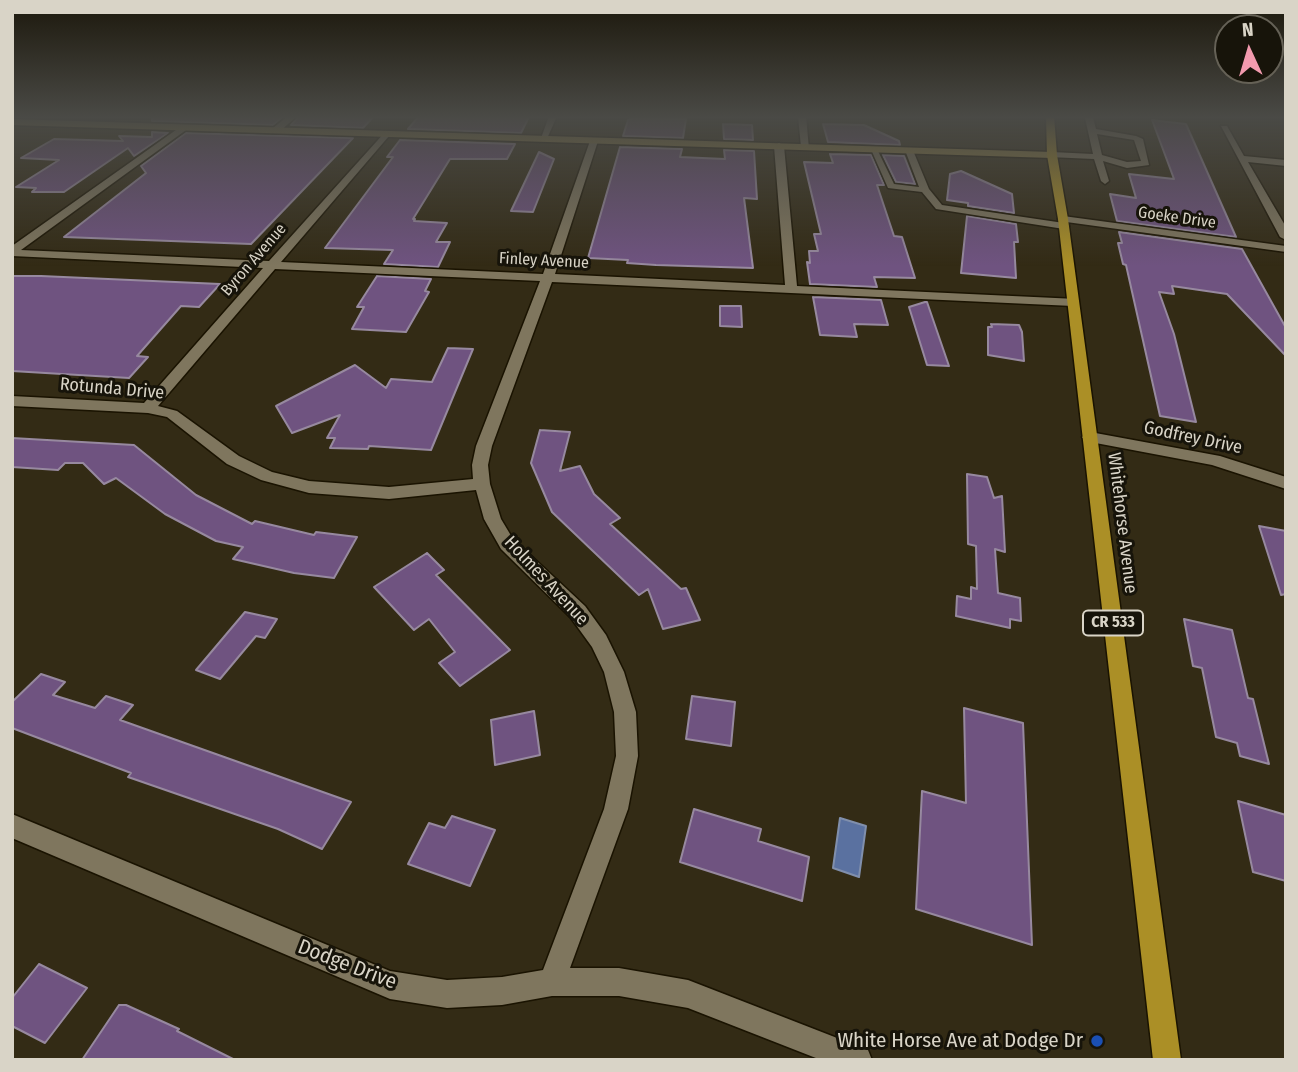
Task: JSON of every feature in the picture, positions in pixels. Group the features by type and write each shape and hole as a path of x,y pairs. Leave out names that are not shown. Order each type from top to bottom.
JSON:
{"main road":[{"name":"Whitehorse Avenue","path":"1054,166 1167,1060"}],"street":[{"path":"12,252 131,166"},
{"name":"Byron Avenue","path":"148,408 358,166"},
{"name":"Holmes Avenue","path":"552,982 616,809 627,756 625,712 614,672 599,641 578,612 507,544 493,519 482,484 480,466 484,446 548,277 586,166"},
{"path":"781,166 791,288"},
{"path":"1246,166 1286,237"},
{"name":"Goeke Drive","path":"1063,222 1286,249"},
{"name":"Finley Avenue","path":"12,252 1073,302"},
{"name":"Rotunda Drive","path":"12,401 148,408 172,414 233,460 267,476 309,487 389,493 482,484"},
{"name":"Godfrey Drive","path":"1090,438 1214,460 1286,483"},
{"name":"Dodge Drive","path":"12,826 390,985 447,994 502,991 552,982 620,982 688,994 858,1060"}],"lane":[{"path":"881,166 891,186 925,190"},
{"path":"915,166 925,190 939,207 1063,222"},
{"path":"1101,166 1105,181"}],"water":[{"path":"840,818 866,826 859,877 833,868"}],"building":[{"path":"49,166 102,166 64,192 32,192 36,188 16,187"},
{"path":"141,166 326,166 251,244 64,237 146,173"},
{"path":"386,166 446,166 413,219 447,223 436,242 450,242 438,267 384,264 393,250 325,248"},
{"path":"532,166 551,166 533,212 511,211"},
{"path":"615,166 755,166 757,199 744,198 753,268 656,265 627,263 628,260 588,258"},
{"path":"805,166 876,166 884,185 877,185 894,236 902,237 915,278 874,277 877,287 810,284 807,262 810,263 809,251 818,251 814,234 821,234"},
{"path":"888,166 908,166 915,184 896,182"},
{"path":"1169,166 1205,166 1236,237 1117,221 1110,194 1136,198 1129,174 1174,179"},
{"path":"961,171 1012,194 1014,213 947,200 950,174"},
{"path":"967,216 1016,224 1016,278 961,273"},
{"path":"1119,232 1242,249 1286,328 1286,356 1227,294 1172,286 1174,294 1159,292 1174,334 1196,422 1160,416 1126,265 1123,264 1118,243 1122,243"},
{"path":"12,276 220,284 199,307 181,306 137,356 148,357 129,378 12,371"},
{"path":"377,276 431,279 425,291 429,292 406,332 352,329 364,307 357,307"},
{"path":"813,297 881,300 888,325 854,324 857,337 820,335"},
{"path":"925,302 949,366 927,365 909,307"},
{"path":"720,306 741,306 742,327 720,326"},
{"path":"991,324 1019,325 1024,361 988,355 988,327 992,327"},
{"path":"448,348 473,349 431,450 369,446 368,449 330,448 335,438 327,438 340,415 292,433 276,406 355,365 386,388 391,379 432,382"},
{"path":"540,430 570,432 560,471 580,466 594,494 620,518 610,524 681,589 686,588 700,620 663,629 648,589 639,595 552,512 531,463"},
{"path":"12,438 134,445 196,495 252,524 255,521 314,535 316,532 357,537 334,578 294,573 233,559 243,547 216,541 165,514 116,478 104,484 83,463 65,463 58,470 12,467"},
{"path":"967,474 987,477 994,498 1002,496 1005,552 995,549 998,593 1020,598 1021,621 1010,619 1010,628 956,616 957,596 971,599 971,587 977,589 976,546 968,544"},
{"path":"1259,526 1286,531 1286,594 1281,595"},
{"path":"427,553 444,570 436,575 510,650 460,686 439,663 455,652 429,619 414,630 374,587"},
{"path":"245,612 277,619 265,638 256,636 220,679 196,670"},
{"path":"1184,619 1232,630 1248,698 1253,699 1269,764 1240,756 1237,743 1216,737 1202,668 1193,666"},
{"path":"41,674 65,682 53,695 95,708 106,696 133,705 120,720 351,802 322,849 278,829 128,777 131,773 12,728 12,702"},
{"path":"692,696 735,702 731,746 686,739"},
{"path":"964,708 1023,723 1032,945 916,909 922,791 966,803"},
{"path":"534,711 540,755 495,765 491,720"},
{"path":"1238,801 1286,815 1286,881 1253,872"},
{"path":"694,809 761,829 758,841 809,857 802,901 680,862"},
{"path":"452,816 495,830 470,886 408,864 429,823 445,828"},
{"path":"39,964 87,988 45,1043 12,1026 12,998"},
{"path":"119,1005 126,1005 179,1029 177,1031 235,1060 82,1060"}],"place":[{"name":"White Horse Ave at Dodge Dr","path":"1097,1041"}]}
